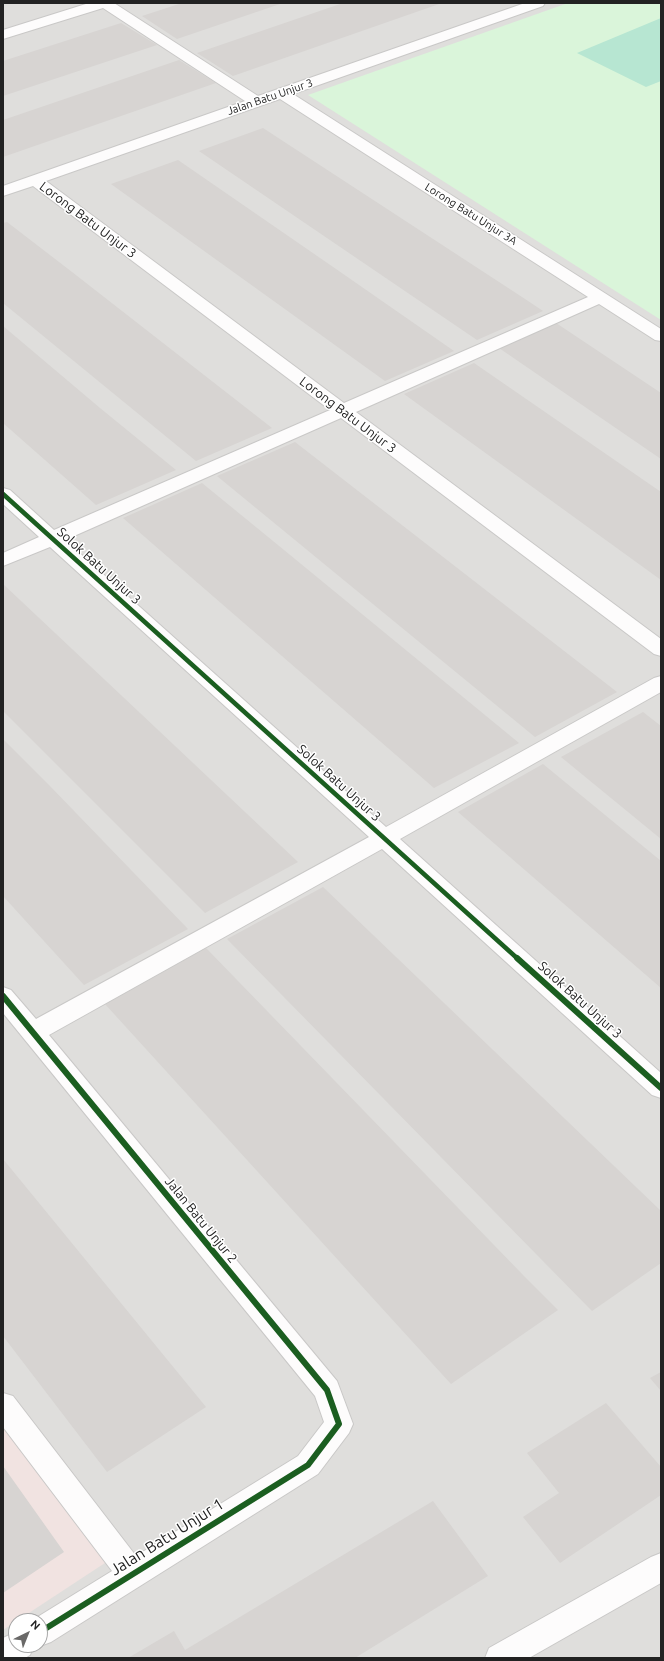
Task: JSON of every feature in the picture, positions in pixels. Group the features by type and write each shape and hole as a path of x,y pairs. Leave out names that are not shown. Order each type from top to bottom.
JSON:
{"street":[{"path":"3,35 104,3 257,102"},
{"name":"Jalan Batu Unjur 3","path":"3,191 538,3"},
{"name":"Lorong Batu Unjur 3A","path":"281,93 661,336"},
{"name":"Lorong Batu Unjur 3","path":"34,180 661,649"},
{"path":"3,560 601,297"},
{"name":"Solok Batu Unjur 3","path":"3,494 661,1088"},
{"path":"33,1032 661,683"},
{"name":"Jalan Batu Unjur 2","path":"3,996 327,1390 340,1424 308,1464"},
{"path":"3,1405 132,1574"},
{"name":"Jalan Batu Unjur 1","path":"48,1627 308,1464"},
{"path":"500,1658 661,1567"}],"shaded area":[{"path":"3,3 661,3 661,1658 3,1658"},
{"path":"3,1424 108,1561 29,1613 8,1613 8,1627 3,1630"}],"green space":[{"path":"568,3 661,3 661,320 308,95"},
{"path":"661,18 661,81 646,87 577,53"}],"building":[{"path":"182,3 283,3 177,39 142,16"},
{"path":"343,3 442,3 233,76 197,53"},
{"path":"121,23 157,45 3,96 3,61"},
{"path":"179,60 216,83 3,157 3,120"},
{"path":"263,128 543,311 477,340 199,151"},
{"path":"178,160 454,351 385,381 111,184"},
{"path":"7,222 272,428 196,461 3,303 3,223"},
{"path":"556,323 661,393 661,459 499,348"},
{"path":"3,326 176,470 96,505 3,423"},
{"path":"474,363 661,492 661,580 404,394"},
{"path":"295,442 617,692 535,737 217,476"},
{"path":"202,483 519,743 434,788 123,518"},
{"path":"3,584 298,862 205,913 3,711"},
{"path":"643,712 661,726 661,839 561,757"},
{"path":"3,739 188,929 84,985 3,896"},
{"path":"543,764 661,861 661,988 458,812"},
{"path":"323,887 661,1211 661,1263 592,1311 227,939"},
{"path":"206,948 558,1310 451,1384 105,1004"},
{"path":"3,1159 206,1407 107,1472 3,1336"},
{"path":"661,1372 661,1391 650,1378"},
{"path":"606,1403 661,1467 661,1495 560,1563 523,1517 559,1493 527,1453"},
{"path":"3,1466 64,1552 3,1593"},
{"path":"433,1501 488,1576 355,1658 128,1658 174,1631 185,1650"}],"cycle path":[{"path":"3,494 661,1088"},
{"path":"3,996 327,1390 339,1424 308,1465 48,1627"}]}
